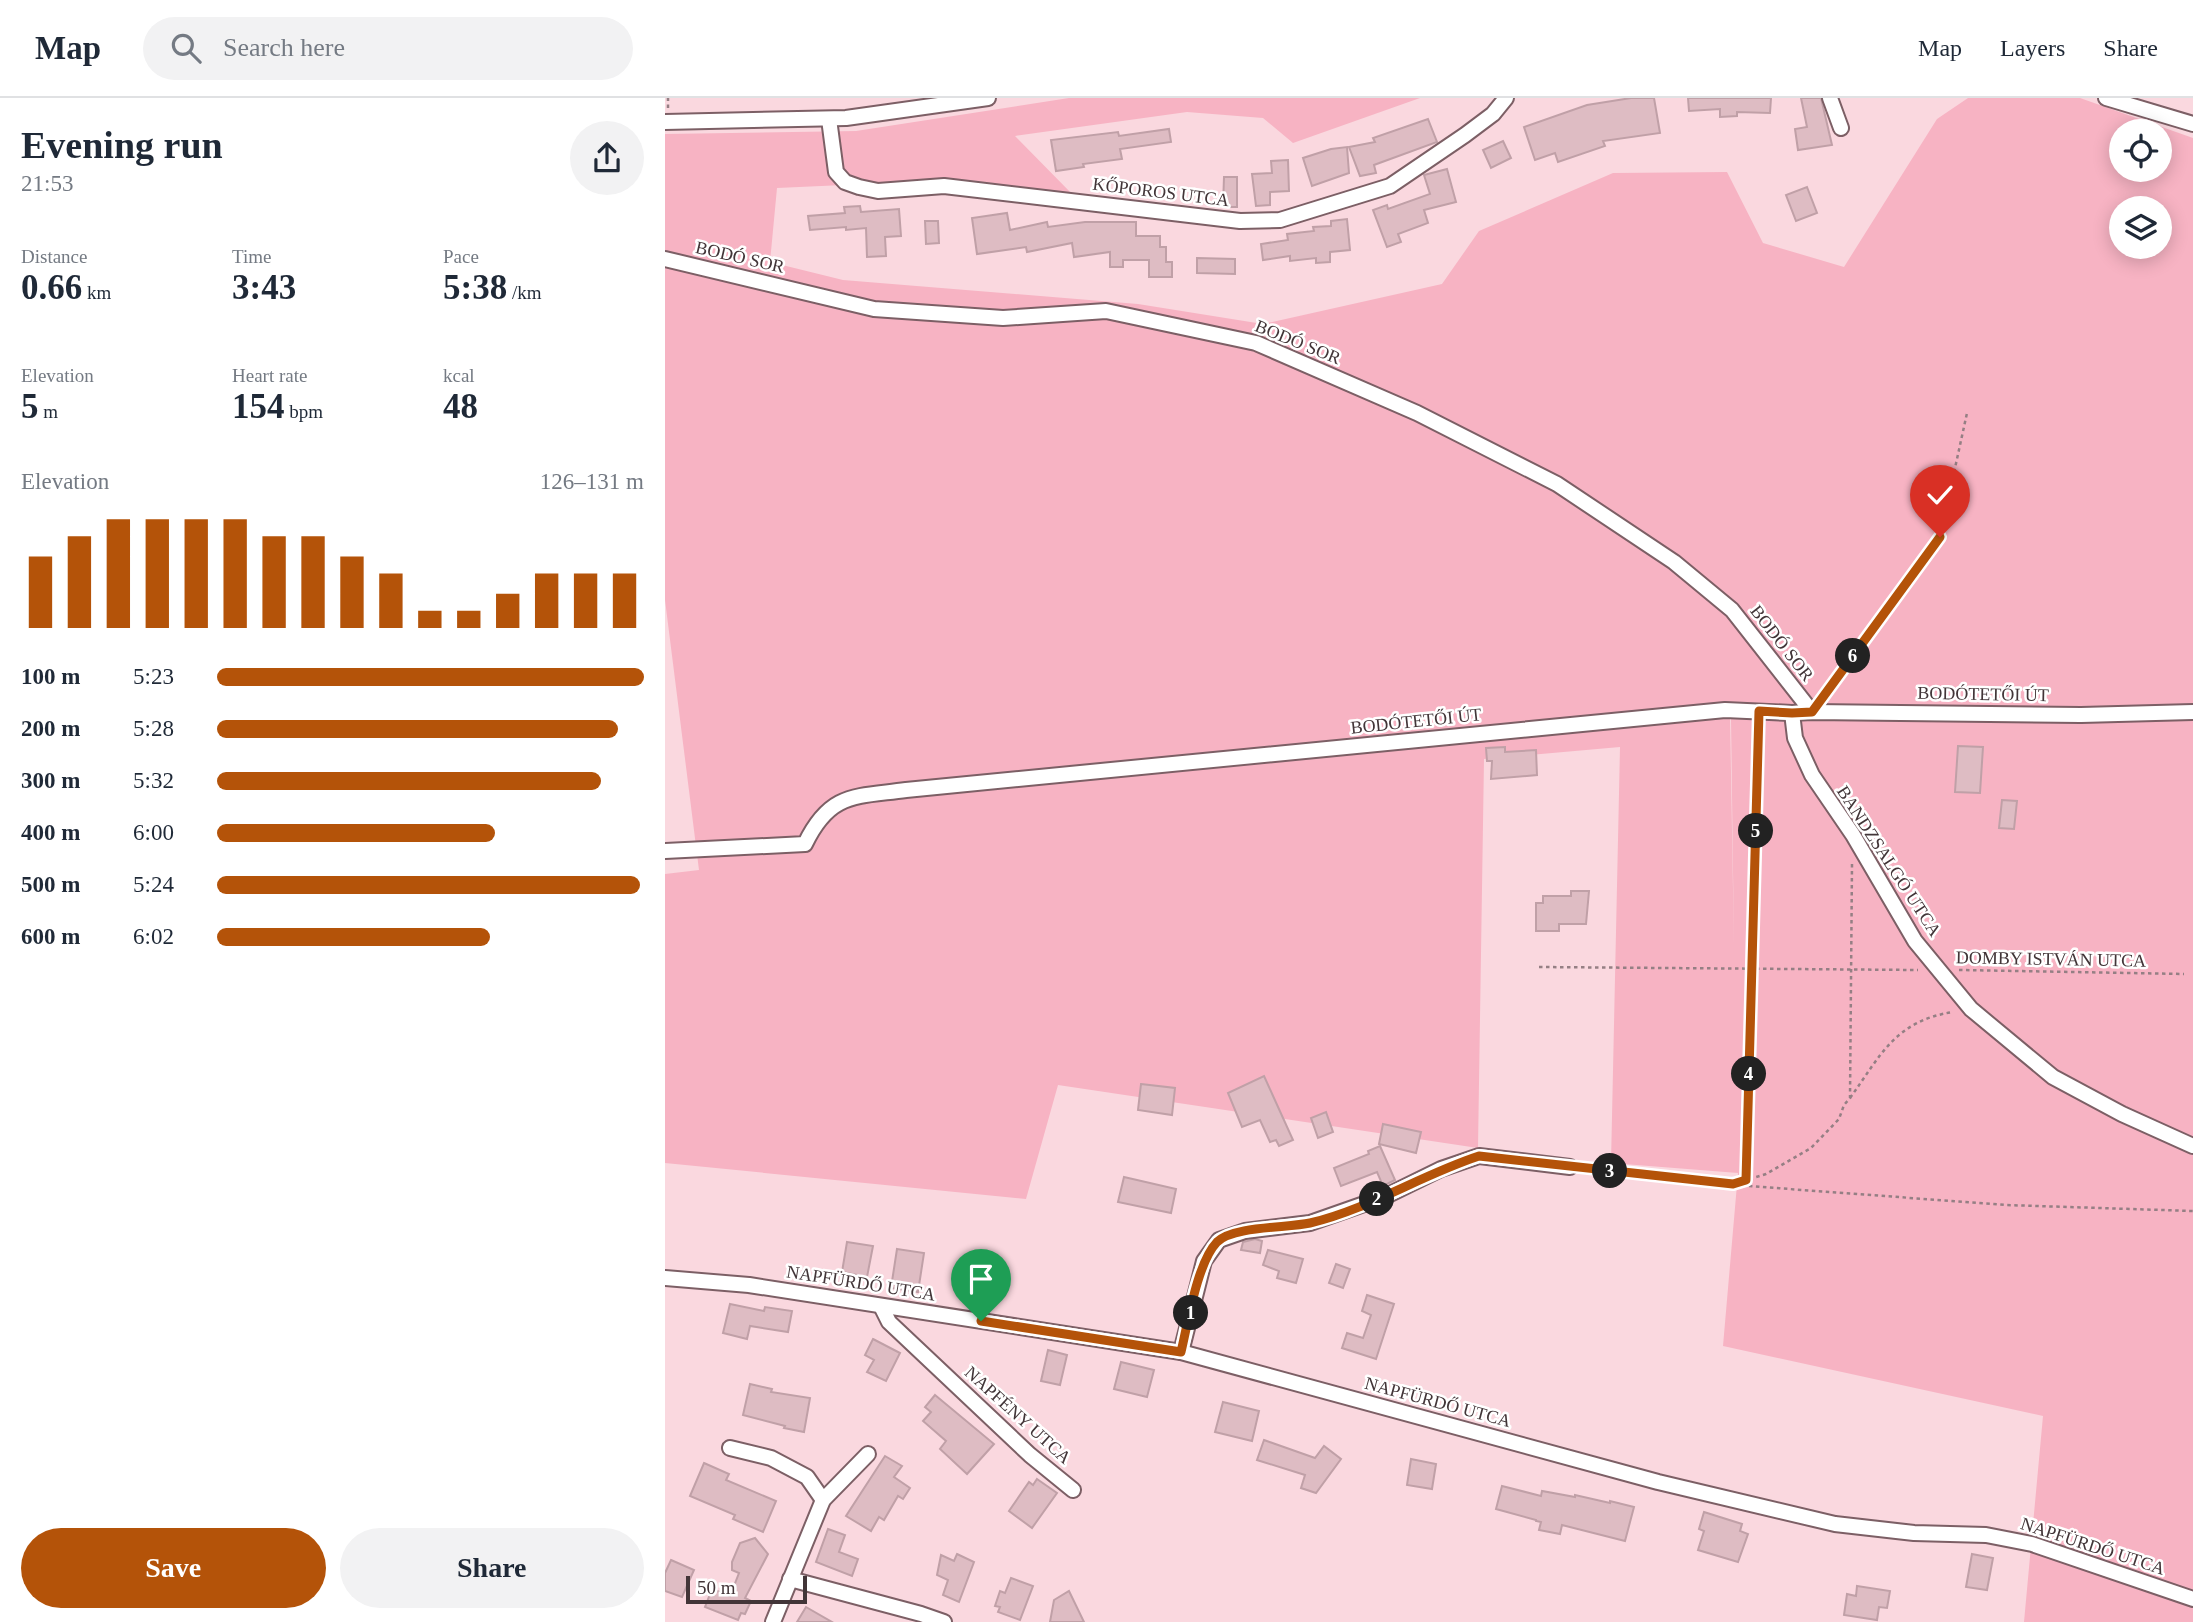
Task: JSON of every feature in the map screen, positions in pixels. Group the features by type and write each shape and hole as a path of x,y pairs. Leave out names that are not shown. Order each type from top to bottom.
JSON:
{"street":[{"path":"665,122 829,119 988,98"},
{"name":"KŐPOROS UTCA","path":"829,119 836,172 845,181 859,187 878,191 944,186 1240,221 1280,220 1390,186 1475,128 1493,114 1506,98"},
{"path":"1830,98 1841,128"},
{"path":"2106,98 2193,124"},
{"name":"BODÓ SOR","path":"665,259 874,309 1003,318 1105,311 1256,343 1417,413 1557,484 1674,562 1732,610 1812,712"},
{"name":"BODÓTETŐI ÚT","path":"665,851 805,844 818,819 831,807 852,798 906,790 1725,710 2081,715 2193,712"},
{"name":"BANDZSALGÓ UTCA","path":"1792,713 1795,738 1812,775 1853,835 1915,941 1971,1009 2053,1077 2122,1114 2193,1146"},
{"path":"1181,1352 1204,1261 1219,1240 1245,1231 1310,1223 1384,1196 1441,1169 1479,1156 1570,1167"},
{"name":"NAPFÜRDŐ UTCA","path":"665,1278 749,1285 1181,1352 1658,1482 1835,1524 1914,1533 1986,1535 2032,1544 2193,1599"},
{"name":"NAPFÉNY UTCA","path":"881,1306 889,1322 1030,1455 1073,1490"},
{"path":"730,1447 771,1458 807,1477 823,1500"},
{"path":"773,1622 823,1500 868,1454"},
{"path":"790,1579 944,1622"}],"path":[{"path":"1812,712 1940,537 1968,413"},
{"path":"1746,1180 1759,711"},
{"path":"1850,1098 1852,862"},
{"name":"DOMBY ISTVÁN UTCA","path":"1539,967 2183,974"},
{"path":"1733,1184 1766,1174 1811,1148 1839,1119 1844,1105 1893,1038 1918,1022 1971,1009"},
{"path":"1570,1167 1733,1184 2006,1205 2193,1211"}],"shaded area":[{"path":"1069,98 1420,98 1293,143 1263,118 1187,112 1015,136 1074,196 910,182 777,188 770,262 843,280 1138,304 1263,324 1442,284 1479,231 1613,173 1727,172 1763,243 1844,267 1937,119 1968,98 2080,98 2139,119 2109,119 2109,182 2172,182 2172,131 2193,138 2193,1622 2024,1622 2043,1416 1723,1346 1738,1173 1611,1163 1620,747 1484,759 1478,1148 1058,1085 1026,1199 665,1163 665,874 699,870 665,600 665,134 856,131","holes":["1730,715 2144,721 1731,719 1734,947"]}],"building":[{"path":"1631,98 1654,98 1660,133 1603,141 1605,146 1558,162 1555,153 1535,160 1524,127 1587,105"},
{"path":"1688,98 1771,98 1770,113 1737,112 1737,116 1720,117 1720,109 1689,111"},
{"path":"1801,98 1821,98 1832,145 1798,150 1795,129 1807,127"},
{"path":"1428,119 1437,142 1374,165 1376,173 1360,176 1349,147 1375,142 1373,138"},
{"path":"1169,129 1171,142 1120,149 1122,159 1056,171 1051,140 1118,132 1119,136"},
{"path":"1503,141 1511,158 1491,168 1483,150"},
{"path":"1347,147 1349,173 1312,186 1303,158"},
{"path":"1288,160 1289,191 1270,192 1270,205 1256,206 1252,174 1272,173 1271,161"},
{"path":"1447,169 1456,202 1424,210 1428,223 1398,234 1401,242 1387,247 1373,210 1387,205 1388,209 1430,194 1424,175"},
{"path":"1224,177 1237,177 1237,207 1223,207"},
{"path":"1807,187 1817,213 1796,221 1786,195"},
{"path":"860,206 861,212 899,209 901,236 885,237 886,256 867,257 866,228 810,230 808,216 845,213 844,207"},
{"path":"1007,213 1010,230 1047,222 1048,227 1085,222 1136,222 1136,236 1160,236 1160,247 1166,247 1166,262 1172,262 1172,277 1149,277 1149,260 1123,260 1123,267 1110,267 1110,252 1074,257 1072,243 1027,252 1026,247 977,254 972,218"},
{"path":"1347,219 1350,250 1330,252 1330,262 1316,263 1316,258 1290,261 1290,256 1263,260 1261,244 1288,240 1287,234 1314,231 1313,227 1331,226 1331,221"},
{"path":"925,221 938,221 939,243 926,244"},
{"path":"1197,258 1235,259 1235,274 1197,273"},
{"path":"1958,746 1983,747 1980,793 1955,792"},
{"path":"1505,747 1505,752 1536,750 1537,775 1491,779 1492,761 1487,761 1486,748"},
{"path":"2002,800 2017,801 2014,829 1999,828"},
{"path":"1571,891 1589,891 1586,924 1559,924 1559,931 1536,931 1536,903 1543,903 1543,896 1571,896"},
{"path":"1264,1076 1293,1140 1279,1146 1276,1140 1270,1142 1260,1120 1242,1127 1228,1093"},
{"path":"1141,1084 1175,1088 1172,1115 1138,1110"},
{"path":"1326,1112 1333,1132 1318,1138 1311,1118"},
{"path":"1383,1124 1421,1132 1416,1153 1379,1144"},
{"path":"1380,1146 1395,1180 1383,1186 1377,1172 1341,1186 1334,1168 1369,1154 1368,1151"},
{"path":"1124,1177 1176,1189 1171,1213 1118,1202"},
{"path":"1255,1239 1262,1241 1260,1253 1241,1250 1243,1242"},
{"path":"847,1242 873,1246 867,1277 842,1272"},
{"path":"897,1249 924,1253 918,1292 891,1288"},
{"path":"1268,1250 1303,1259 1296,1283 1277,1278 1279,1271 1263,1265"},
{"path":"1336,1264 1350,1269 1343,1288 1329,1283"},
{"path":"1367,1295 1394,1304 1376,1359 1342,1348 1347,1333 1363,1338 1371,1315 1362,1311"},
{"path":"730,1304 764,1311 765,1307 792,1311 788,1332 750,1326 747,1339 723,1333"},
{"path":"873,1339 900,1353 886,1381 867,1372 874,1360 865,1355"},
{"path":"1048,1350 1067,1355 1060,1385 1041,1381"},
{"path":"1121,1362 1154,1370 1147,1397 1114,1389"},
{"path":"750,1384 772,1389 771,1392 810,1398 804,1432 743,1415"},
{"path":"935,1395 994,1444 967,1474 940,1449 946,1441 923,1421 931,1412 925,1407"},
{"path":"1223,1402 1259,1411 1252,1441 1215,1432"},
{"path":"1264,1440 1315,1458 1324,1446 1341,1459 1316,1493 1301,1488 1305,1475 1257,1460"},
{"path":"885,1456 902,1466 894,1477 910,1488 903,1499 898,1496 884,1520 879,1517 871,1531 846,1516"},
{"path":"1411,1459 1436,1464 1432,1489 1407,1485"},
{"path":"704,1463 729,1474 726,1480 776,1501 763,1532 733,1519 735,1515 690,1496"},
{"path":"1037,1479 1057,1493 1032,1528 1009,1511 1029,1482 1033,1485"},
{"path":"1502,1486 1541,1496 1542,1491 1634,1507 1625,1541 1562,1525 1560,1534 1539,1530 1541,1522 1496,1509"},
{"path":"1704,1512 1742,1524 1740,1531 1748,1534 1738,1562 1698,1550 1704,1531 1699,1529"},
{"path":"828,1529 845,1535 839,1552 858,1559 852,1576 816,1562"},
{"path":"755,1538 768,1554 745,1598 751,1601 745,1614 741,1613 738,1620 705,1607 712,1589 730,1596 739,1573 732,1570 732,1562 740,1543"},
{"path":"957,1554 974,1562 959,1602 943,1595 948,1580 937,1575 941,1555 954,1561"},
{"path":"1972,1554 1993,1558 1987,1590 1966,1587"},
{"path":"671,1560 694,1570 682,1597 665,1591 665,1573"},
{"path":"1011,1578 1033,1586 1020,1620 998,1612 1000,1607 995,1606 1000,1591 1005,1593"},
{"path":"1857,1586 1890,1591 1887,1608 1879,1607 1877,1620 1844,1615 1847,1594 1856,1596"},
{"path":"1069,1591 1084,1622 1050,1622 1054,1600"},
{"path":"806,1607 832,1622 797,1622"}],"route":[{"path":"981,1321 1181,1352 1204,1261 1219,1240 1245,1231 1310,1223 1384,1196 1441,1169 1479,1156 1733,1184 1746,1180 1759,711 1812,712 1940,537"}]}
